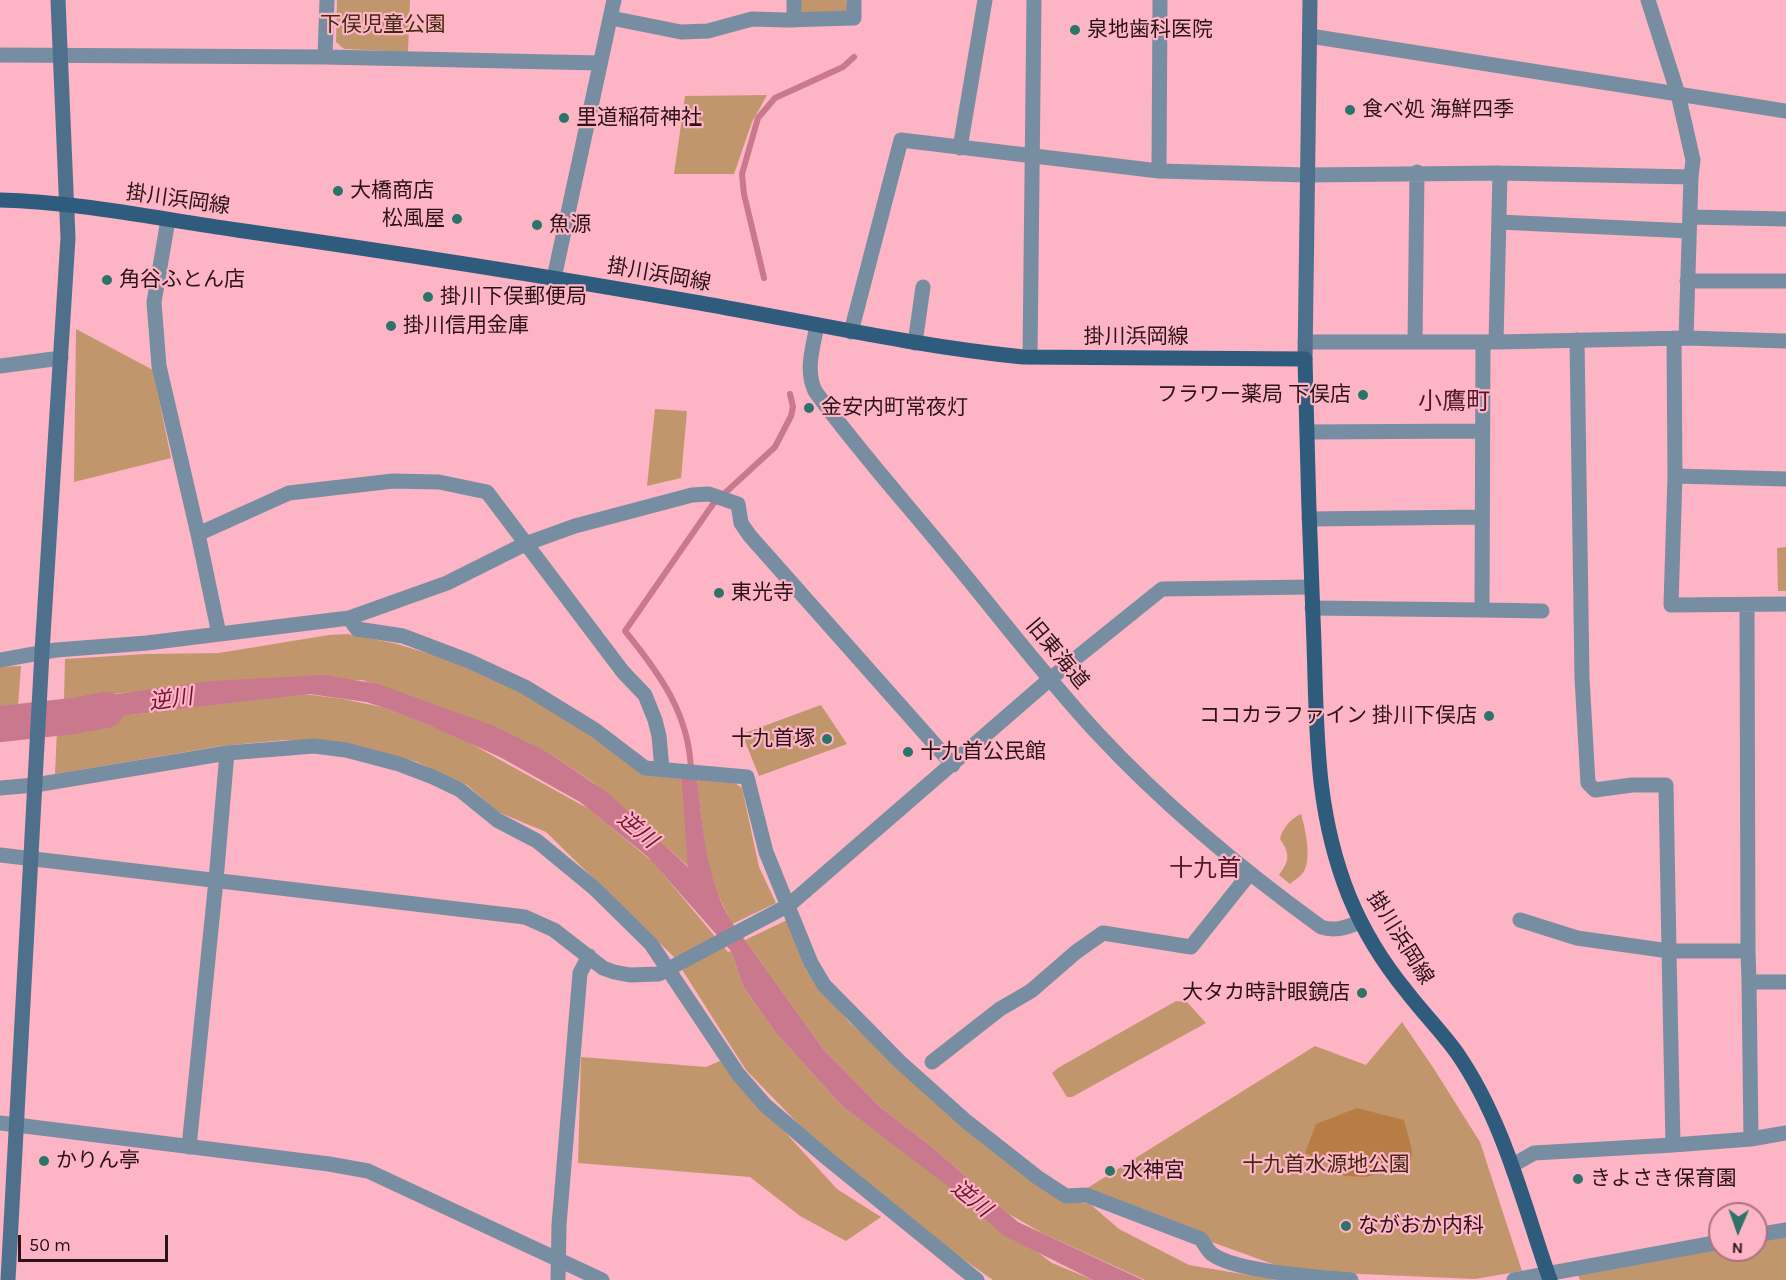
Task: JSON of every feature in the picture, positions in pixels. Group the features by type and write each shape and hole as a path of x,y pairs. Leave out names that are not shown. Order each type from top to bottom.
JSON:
{"main road":[{"name":"掛川浜岡線","path":"0,200 29,201 168,220 554,278 915,343 1030,357 1305,359 1318,743 1324,812 1332,849 1361,922 1387,966 1457,1053 1482,1097 1513,1165 1549,1277"}],"street":[{"path":"8,1280 30,859 68,238 58,0"},
{"path":"325,57 327,0"},
{"path":"554,278 614,0"},
{"path":"794,0 794,20"},
{"path":"611,18 681,32 708,31 752,19 854,18 854,0"},
{"path":"960,148 985,0"},
{"path":"1030,357 1031,157 1035,0"},
{"path":"1159,171 1160,0"},
{"path":"1305,359 1310,0"},
{"path":"1648,0 1678,94 1693,160 1687,280 1680,338 1671,605 1786,604"},
{"path":"1310,36 1786,111"},
{"path":"0,55 325,57 599,63"},
{"path":"851,332 901,140 1159,171 1307,175 1500,172 1691,177"},
{"path":"1415,342 1417,172"},
{"path":"1482,610 1482,431 1499,222 1500,172"},
{"path":"1499,222 1689,224 1786,219"},
{"path":"168,220 154,302 156,343 159,366 219,634"},
{"path":"1687,280 1786,281"},
{"path":"915,343 923,287"},
{"name":"旧東海道","path":"817,325 810,371 811,382 816,391 1050,679 1098,734 1145,782 1250,873 1321,927 1330,930 1340,929 1361,922"},
{"path":"1305,342 1489,342 1680,338 1786,341"},
{"path":"1577,340 1582,678 1588,783 1595,790 1632,784 1666,785 1672,1145"},
{"path":"0,366 61,358"},
{"path":"1307,432 1482,431"},
{"path":"1675,476 1786,479"},
{"path":"198,534 290,493 393,481 439,482 487,492 623,672 645,695 670,770"},
{"path":"0,660 349,618 447,583 525,544 575,526 692,495 709,494 738,504 741,523 750,536 953,765"},
{"path":"1310,519 1482,518"},
{"path":"0,855 525,916 554,930 603,968 614,972 646,976 659,974 786,907 1050,679 1162,590 1311,587"},
{"path":"1747,604 1751,1139"},
{"path":"1312,608 1542,611"},
{"path":"349,618 357,630 403,636 469,661 516,683 595,730 645,768 747,777 766,852 786,907 811,963 824,985 900,1062 967,1122 1037,1178 1066,1196 1086,1195 1201,1239 1211,1254 1234,1263 1284,1273 1352,1280"},
{"path":"0,788 227,753 314,746 346,750 399,764 460,790 497,820 537,841 610,904 672,967 738,1074 765,1105 977,1280"},
{"path":"189,1147 227,753"},
{"path":"932,1062 1000,1009 1031,991 1076,952 1103,933 1191,947 1250,873"},
{"path":"1520,920 1577,938 1669,951 1748,951"},
{"path":"558,1280 559,1225 580,973 589,957"},
{"path":"1749,982 1786,982"},
{"path":"0,1123 368,1171 602,1280"},
{"path":"1513,1165 1534,1153 1751,1139 1786,1133"},
{"path":"1768,1233 1786,1230"},
{"path":"1514,1280 1549,1277 1708,1244"}],"green space":[{"name":"下俣児童公園","path":"337,0 410,0 408,52 344,49 336,42"},
{"path":"796,0 846,0 849,13 797,15"},
{"path":"767,95 752,122 734,174 674,174 685,96"},
{"path":"76,329 153,370 171,458 74,482"},
{"path":"655,409 687,411 681,478 647,486"},
{"path":"1786,547 1786,591 1778,591 1777,548"},
{"path":"348,634 397,644 466,665 517,688 570,720 612,751 681,777 689,867 594,783 549,753 362,680 132,692 64,699 65,659 146,654 219,653"},
{"path":"21,666 18,706 0,709 0,667"},
{"path":"304,694 382,707 455,735 589,809 653,862 728,952 731,951 743,986 775,1032 842,1106 1052,1263 1093,1280 993,1280 920,1229 822,1148 746,1070 674,957 546,832 498,812 467,785 417,762 345,744 285,740 221,746 55,774 57,730 129,715"},
{"path":"821,705 847,744 759,776 742,734"},
{"path":"697,779 732,781 742,788 759,867 776,903 732,924 713,884 705,849"},
{"path":"1301,814 1307,843 1307,859 1303,873 1290,884 1279,875 1287,861 1286,849 1280,839 1288,824"},
{"path":"787,920 806,970 849,1022 907,1074 1062,1200 1090,1204 1119,1229 1189,1265 1277,1280 1145,1280 1042,1233 1009,1214 932,1147 880,1107 824,1050 745,940"},
{"path":"1176,1001 1187,1002 1206,1023 1072,1097 1067,1097 1052,1073"},
{"name":"十九首水源地公園","path":"1402,1022 1480,1142 1522,1271 1475,1279 1292,1271 1081,1192 1315,1046 1366,1065"},
{"path":"581,1057 706,1067 720,1061 837,1189 881,1217 846,1241 800,1216 750,1177 578,1163"},
{"path":"1786,1232 1786,1280 1580,1280 1577,1273 1708,1246 1708,1262 1768,1262 1768,1235"}],"shaded area":[{"path":"1357,1108 1404,1120 1412,1150 1411,1160 1367,1177 1344,1176 1337,1166 1305,1153 1316,1124"}],"water":[{"path":"324,675 378,684 494,726 549,753 608,793 688,867 681,777 697,779 709,864 722,904 732,922 824,1050 880,1107 932,1147 1018,1222 1143,1280 1093,1280 1003,1235 949,1187 842,1106 775,1032 743,986 731,951 648,857 580,802 500,757 382,707 366,702 309,694 129,715 57,730 59,702 211,681"},
{"path":"18,706 17,733 0,733 0,708"}],"waterway":[{"path":"764,278 744,194 742,174 758,118 775,98 843,67 854,57"},
{"path":"691,772 685,732 671,696 650,663 625,631 713,504 775,447 791,416 793,407 790,394"},
{"name":"逆川","path":"0,724 106,710"}],"place":[{"name":"泉地歯科医院","path":"1075,30"},
{"name":"食べ処 海鮮四季","path":"1350,110"},
{"name":"里道稲荷神社","path":"564,118"},
{"name":"大橋商店","path":"338,191"},
{"name":"松風屋","path":"457,219"},
{"name":"魚源","path":"537,225"},
{"name":"角谷ふとん店","path":"107,280"},
{"name":"掛川下俣郵便局","path":"428,297"},
{"name":"掛川信用金庫","path":"391,326"},
{"name":"フラワー薬局 下俣店","path":"1363,395"},
{"name":"金安内町常夜灯","path":"809,408"},
{"name":"東光寺","path":"719,593"},
{"name":"ココカラファイン 掛川下俣店","path":"1489,716"},
{"name":"十九首塚","path":"827,739"},
{"name":"十九首公民館","path":"908,752"},
{"name":"大タカ時計眼鏡店","path":"1362,993"},
{"name":"かりん亭","path":"44,1161"},
{"name":"水神宮","path":"1110,1171"},
{"name":"きよさき保育園","path":"1578,1179"},
{"name":"ながおか内科","path":"1346,1226"}],"district":[{"name":"小鷹町","path":"1454,402"},
{"name":"十九首","path":"1205,869"}]}
